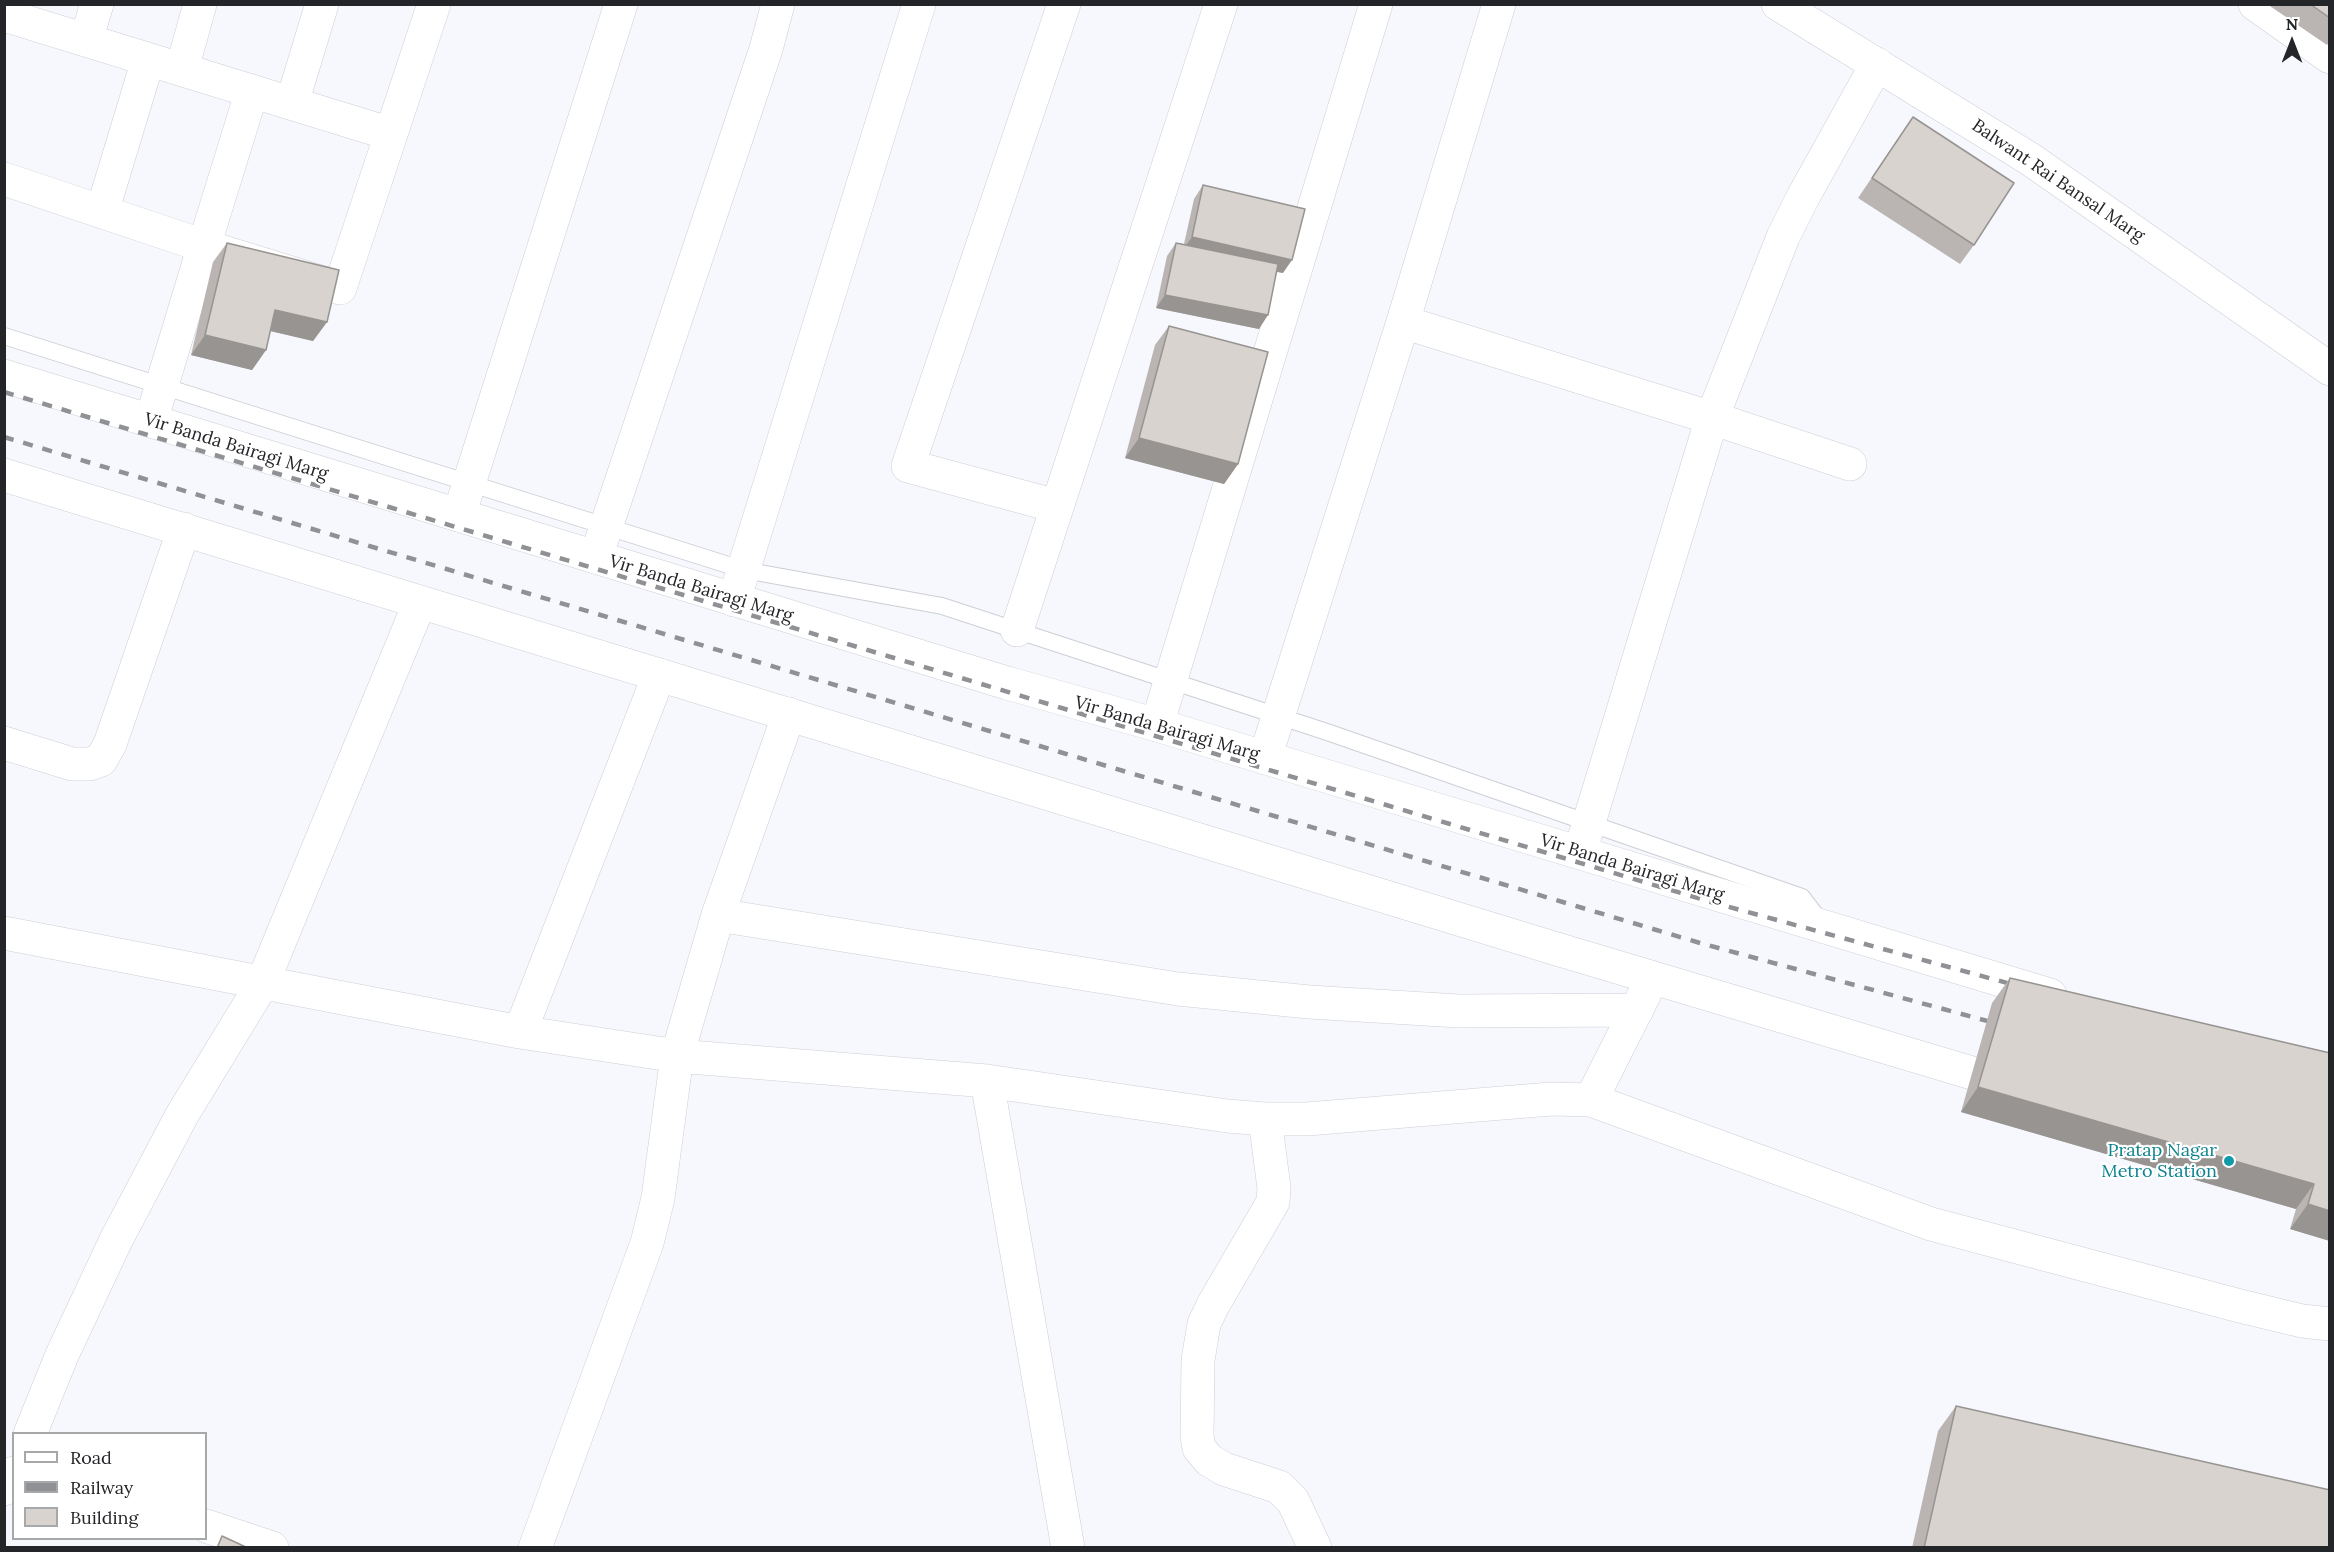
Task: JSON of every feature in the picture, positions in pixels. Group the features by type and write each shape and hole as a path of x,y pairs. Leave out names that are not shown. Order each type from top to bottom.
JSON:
{"street":[{"path":"86,40 97,4"},
{"path":"182,69 200,4"},
{"path":"292,103 322,4"},
{"path":"4,179 204,246 340,288 434,4"},
{"path":"459,515 621,4"},
{"path":"596,557 766,49 778,4"},
{"path":"739,585 919,4"},
{"path":"1056,506 908,466 1064,4"},
{"path":"1017,630 1221,4"},
{"path":"1157,725 1376,4"},
{"path":"1265,758 1403,322 1499,4"},
{"name":"Balwant Rai Bansal Marg","path":"1778,4 2030,159 2330,369"},
{"path":"2255,4 2330,57"},
{"path":"4,15 391,134"},
{"path":"102,212 148,60"},
{"path":"1585,837 1712,418 1783,237 1876,64"},
{"path":"151,421 252,91"},
{"path":"1403,322 1712,418 1850,464"},
{"name":"Vir Banda Bairagi Marg","path":"4,376 596,557 739,585 1007,683 1265,758 1585,837 1824,926 2077,1003"},
{"path":"4,474 1652,978 1972,1073"},
{"path":"4,743 72,764 90,765 101,760 110,744 184,529"},
{"path":"31,1432 62,1355 116,1240 182,1114 262,984 420,602"},
{"path":"520,1032 659,675"},
{"path":"535,1548 647,1243 658,1198 676,1056 718,915 789,714"},
{"path":"718,915 1178,989 1309,1002 1459,1011 1637,1010"},
{"path":"4,933 520,1032 676,1056 987,1081 1085,1097 1265,1119 1307,1119 1551,1099 1591,1100 1932,1224 2240,1306 2302,1321 2330,1324"},
{"path":"1591,1100 1652,978"},
{"path":"987,1081 1068,1548"},
{"path":"1265,1119 1274,1188 1273,1202 1204,1324 1198,1360 1197,1436 1199,1448 1209,1460 1224,1469 1279,1487 1293,1501 1315,1548"},
{"path":"4,1489 12,1476"},
{"path":"207,1526 272,1548"}],"lane":[{"path":"4,336 606,526 739,585 942,606 1279,716 1585,837"}],"building":[{"path":"2310,4 2330,4 2330,18"},
{"path":"1913,117 2014,183 1974,245 1872,178"},
{"path":"1203,185 1305,209 1292,260 1192,237"},
{"path":"227,243 339,270 327,322 275,310 266,350 205,335"},
{"path":"1176,243 1278,264 1268,315 1165,295"},
{"path":"1169,326 1268,352 1238,464 1139,438"},
{"name":"Pratap Nagar Metro Station","path":"2010,978 2330,1053 2330,1211 2308,1204 2314,1184 1978,1087"},
{"path":"1956,1406 2330,1490 2330,1548 1924,1548"},
{"path":"222,1536 248,1548 217,1548"}],"railway":[{"path":"4,392 1711,902 2022,987"},
{"path":"4,437 1700,943 2002,1025"}],"place":[{"name":"Pratap Nagar Metro Station","path":"2229,1161"}]}
